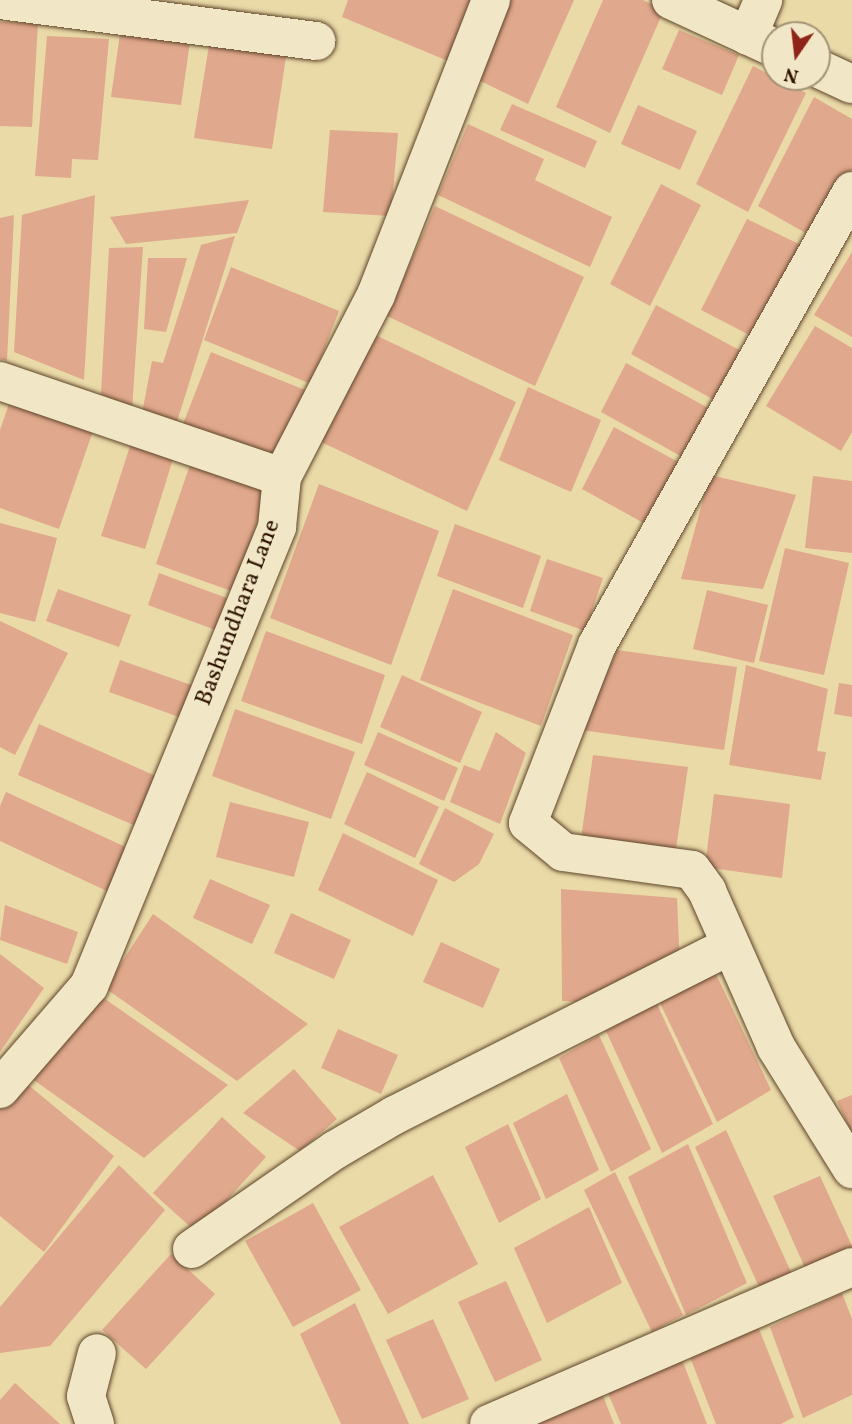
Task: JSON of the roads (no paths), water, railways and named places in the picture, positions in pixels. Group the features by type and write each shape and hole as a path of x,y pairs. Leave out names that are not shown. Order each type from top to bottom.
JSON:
{"street":[{"path":"0,0 316,41"},
{"name":"Bashundhara Lane","path":"0,1089 89,986 277,527 282,477 376,295 491,0"},
{"path":"671,0 761,42"},
{"path":"762,21 763,0"},
{"path":"831,74 852,84"},
{"path":"852,191 597,645 528,823 563,852 692,870 707,891 776,1047 852,1169"},
{"path":"0,381 282,477"},
{"path":"192,1249 335,1150 395,1115 730,946"},
{"path":"489,1424 852,1267"},
{"path":"95,1424 86,1396 97,1353"}]}
